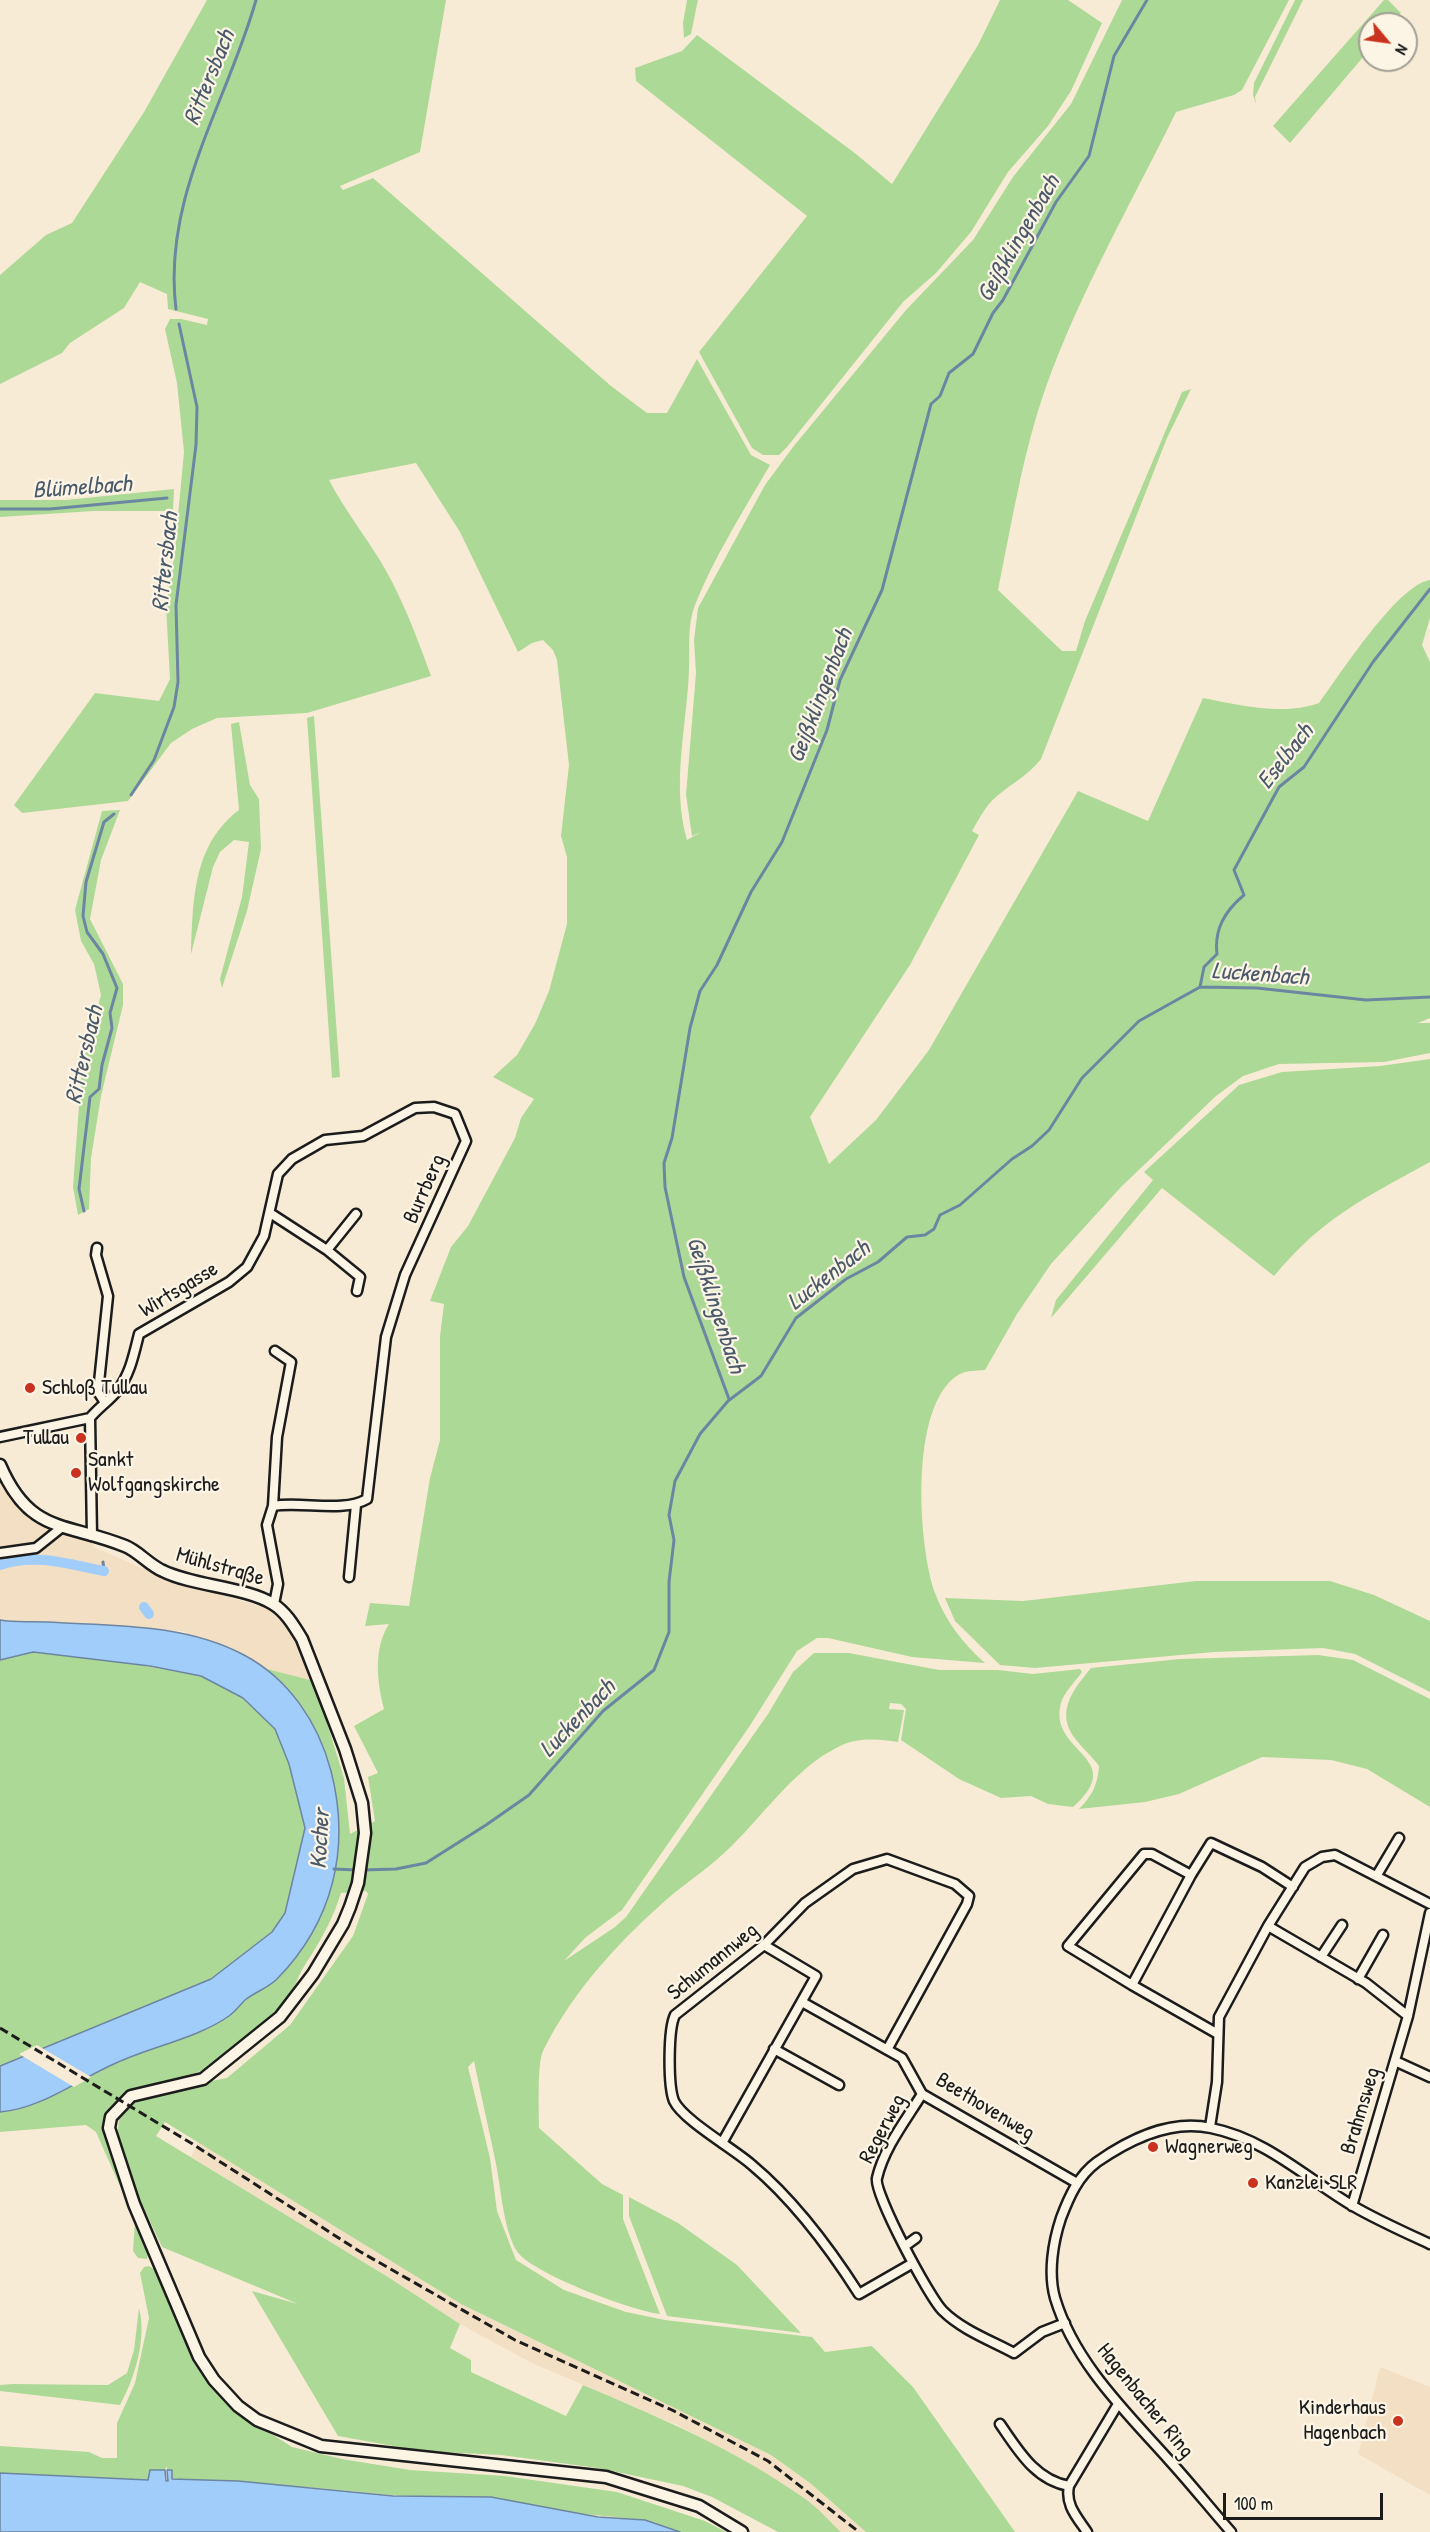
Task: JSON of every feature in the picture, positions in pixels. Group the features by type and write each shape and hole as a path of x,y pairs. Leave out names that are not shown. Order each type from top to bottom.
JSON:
{"street":[{"name":"Burrberg","path":"242,1272 254,1260 264,1236 278,1174 292,1159 326,1140 363,1136 415,1108 434,1107 455,1114 466,1141 405,1275 386,1337 367,1499 356,1505 349,1577"},
{"path":"270,1213 327,1250 360,1276 357,1291"},
{"path":"327,1250 356,1214"},
{"path":"97,1248 96,1255 108,1296 98,1392 104,1401"},
{"name":"Wirtsgasse","path":"90,1418 104,1401 116,1392 131,1364 139,1334 242,1272"},
{"path":"274,1604 278,1584 267,1525 273,1506 277,1437 291,1362 275,1351"},
{"path":"0,1437 90,1418 92,1536"},
{"name":"Mühlstraße","path":"0,1465 13,1491 42,1519 61,1528 127,1546 164,1572 274,1604 292,1622 302,1639 345,1749 362,1803 365,1833 358,1883 343,1924 313,1974 280,2017 203,2079 131,2096 111,2117 109,2128 123,2176 199,2357 214,2380 238,2406 257,2420 321,2446 606,2477 699,2506 742,2532"},
{"path":"273,1506 287,1504 356,1505"},
{"path":"0,1553 36,1548 61,1528"},
{"path":"1377,1875 1399,1838"},
{"path":"1132,1985 1191,1875 1211,1843 1262,1867 1293,1887"},
{"path":"1191,1875 1152,1854 1144,1854 1068,1946 1218,2034"},
{"path":"1210,2127 1217,2082 1219,2017 1268,1926 1305,1868 1322,1857 1335,1856 1377,1875 1430,1904"},
{"name":"Schumannweg","path":"888,2048 967,1904 969,1896 955,1884 887,1859 854,1869 805,1903 764,1946 675,2015 669,2027 674,2100 684,2112 780,2192 831,2250 859,2294 913,2263"},
{"name":"Brahmsweg","path":"1352,2206 1408,2016 1430,1913"},
{"path":"1321,1957 1342,1925"},
{"path":"1268,1926 1358,1979 1408,2016"},
{"path":"1358,1979 1383,1935"},
{"path":"722,2142 816,1976 764,1946"},
{"name":"Beethovenweg","path":"802,2002 888,2048 902,2058 922,2094 1077,2183"},
{"path":"774,2049 839,2085"},
{"name":"Brahmsweg","path":"1395,2061 1430,2077"},
{"name":"Regerweg","path":"922,2094 887,2152 876,2180 883,2204 913,2263 943,2311 1014,2353 1042,2332 1065,2323"},
{"name":"Hagenbacher Ring","path":"1231,2532 1118,2404 1089,2367 1065,2323 1054,2297 1052,2263 1058,2228 1077,2183 1089,2168 1120,2146 1141,2136 1167,2128 1210,2127 1276,2153 1352,2206 1430,2244"},
{"path":"905,2246 916,2238"},
{"path":"1087,2532 1070,2506 1067,2498 1069,2486 1118,2404"},
{"path":"1000,2424 1036,2471 1060,2484 1069,2486"}],"shaded area":[{"path":"0,1482 29,1514 57,1532 91,1541 94,1547 160,1576 272,1610 293,1626 314,1681 262,1668 246,1656 181,1631 0,1620"},
{"path":"198,2142 461,2304 771,2455 810,2483 866,2532 841,2532 805,2499 761,2471 677,2425 532,2363 460,2324 388,2277 191,2157"},
{"name":"Kinderhaus Hagenbach","path":"1380,2367 1430,2387 1430,2495 1358,2454"}],"green space":[{"path":"207,0 446,0 420,152 340,186 343,190 373,178 611,386 647,413 667,413 697,359 751,455 770,465 720,551 692,613 680,776 682,819 687,840 701,832 692,836 686,795 696,673 694,640 698,608 765,485 793,447 906,310 973,240 1013,177 1071,104 1122,0 1289,0 1242,90 1234,95 1176,112 1074,317 1046,387 1031,437 998,590 1062,651 1076,651 1085,621 1182,392 1191,389 1167,438 1041,759 993,800 983,812 972,831 979,835 910,965 810,1117 829,1164 876,1120 929,1050 1078,791 1148,821 1203,698 1276,709 1291,709 1319,703 1354,653 1386,614 1417,585 1430,580 1430,618 1422,645 1430,662 1430,1018 1418,1023 1430,1023 1430,1053 1384,1062 1279,1064 1243,1076 1216,1096 1121,1187 1051,1264 1017,1314 985,1370 968,1371 958,1375 942,1391 931,1415 922,1478 922,1511 929,1571 935,1593 949,1622 969,1648 985,1663 912,1657 828,1638 817,1638 797,1651 749,1727 622,1910 585,1938 564,1961 626,1917 768,1714 793,1672 814,1653 849,1653 939,1670 998,1670 1033,1674 1080,1669 1082,1672 1061,1703 1060,1720 1065,1733 1091,1765 1093,1777 1088,1790 1073,1807 1048,1804 1031,1796 1001,1798 959,1779 901,1740 906,1709 901,1704 890,1703 889,1709 904,1710 898,1742 869,1739 847,1743 807,1768 792,1781 737,1841 673,1894 617,1947 569,2007 541,2057 539,2128 602,2184 623,2195 623,2219 660,2314 629,2306 567,2283 521,2256 515,2248 507,2226 474,2061 468,2067 490,2158 497,2211 516,2260 564,2290 626,2312 665,2320 812,2337 825,2352 872,2346 913,2387 1015,2532 866,2532 810,2483 771,2455 461,2304 165,2122 156,2136 388,2277 460,2324 450,2348 471,2360 471,2372 566,2416 583,2385 612,2397 668,2422 751,2465 809,2502 841,2532 778,2532 712,2497 683,2486 598,2468 501,2455 421,2451 338,2436 252,2291 298,2304 162,2247 116,2148 119,2119 130,2105 185,2086 227,2078 290,2025 353,1936 368,1894 366,1891 341,1893 326,1930 302,1970 289,1998 271,2021 210,2067 131,2093 117,2101 108,2112 103,2125 104,2135 114,2167 149,2249 147,2259 138,2258 133,2251 135,2220 96,2132 86,2125 0,2132 0,1660 33,1652 100,1658 201,1676 243,1698 275,1729 326,1754 308,1717 293,1695 275,1676 263,1668 314,1681 344,1778 350,1834 375,1821 368,1777 378,1773 354,1726 384,1709 378,1666 380,1644 389,1624 365,1626 370,1603 409,1606 430,1478 440,1440 440,1336 444,1304 430,1301 451,1247 468,1226 515,1138 521,1118 534,1099 493,1077 517,1055 535,1024 549,991 567,924 567,857 561,836 569,765 557,660 553,650 543,640 532,643 518,652 460,532 416,463 329,480 389,575 409,618 431,676 307,713 217,718 192,729 171,743 128,801 22,813 14,805 95,693 159,701 170,679 166,606 174,558 184,452 177,383 165,329 170,319 207,325 208,319 168,309 167,294 140,282 124,308 70,343 62,353 0,384 0,275 46,235 72,223 144,112"},
{"path":"687,0 698,0 691,34 684,38 683,23"},
{"path":"1000,0 1068,0 1102,23 1071,91 1048,126 1008,172 971,232 936,273 903,302 787,447 779,455 763,455 752,448 699,352 807,216 636,81 635,68 682,51 697,35 856,154 892,184 978,45"},
{"path":"1295,0 1303,0 1255,97 1256,104 1253,95 1254,83"},
{"path":"1384,0 1388,0 1400,12 1373,12"},
{"path":"1358,30 1358,63 1290,143 1273,126"},
{"path":"174,489 173,511 94,511 0,517 0,500 66,500"},
{"path":"314,716 340,1077 332,1078 307,718"},
{"path":"239,722 250,785 259,799 261,849 247,911 222,988 220,979 242,897 249,842 234,840 220,852 213,867 191,954 193,915 198,876 204,857 212,840 239,810 231,724"},
{"path":"120,810 101,860 90,919 123,984 123,1005 101,1096 91,1158 89,1209 78,1215 73,1187 82,1065 101,995 94,964 81,941 75,910 102,811"},
{"path":"1430,1059 1430,1162 1365,1198 1328,1223 1310,1238 1274,1276 1162,1188 1051,1318 1056,1300 1153,1180 1144,1172 1239,1085 1282,1072 1380,1066"},
{"path":"1196,1581 1330,1581 1374,1595 1430,1621 1430,1692 1355,1654 1323,1648 1214,1652 1035,1668 1000,1665 955,1621 945,1598 1023,1601"},
{"path":"1318,1655 1353,1660 1430,1699 1430,1807 1367,1769 1331,1760 1262,1757 1179,1794 1145,1802 1079,1809 1094,1789 1099,1766 1070,1731 1066,1712 1072,1694 1091,1668 1180,1659"},
{"path":"629,2197 678,2223 737,2265 801,2333 667,2316 629,2216"},
{"path":"149,2266 157,2271 187,2344 212,2386 245,2417 292,2447 342,2459 410,2470 505,2476 617,2492 705,2521 726,2532 680,2532 645,2520 319,2488 172,2479 172,2470 167,2470 167,2466 165,2470 151,2470 148,2480 0,2473 0,2446 89,2452 102,2458 117,2458 117,2423 135,2383 149,2318 140,2273 144,2267"},
{"path":"139,2308 142,2332 138,2358 120,2405 0,2391 0,2385 13,2384 108,2385 127,2373 134,2350"}],"water":[{"name":"Kocher","path":"0,1620 148,1628 197,1637 244,1655 275,1676 288,1689 310,1719 331,1771 337,1800 339,1828 332,1883 324,1908 312,1933 277,1979 245,2000 217,2024 129,2057 45,2099 15,2110 0,2112 0,2066 211,1979 272,1932 285,1913 305,1828 289,1764 275,1729 243,1698 201,1676 150,1666 33,1652 0,1660"},
{"path":"150,2470 165,2470 166,2481 168,2481 167,2470 172,2470 172,2479 238,2481 393,2496 491,2497 598,2517 645,2520 680,2532 0,2532 0,2473 148,2480"}],"pier":[{"path":"37,2045 91,2077 74,2087 19,2054"}],"waterway":[{"name":"Rittersbach","path":"176,309 174,268 179,228 188,189 256,0"},
{"name":"Geißklingenbach","path":"729,1399 684,1277 665,1187 664,1163 672,1138 690,1028 700,991 717,965 751,892 782,842 827,730 840,680 882,590 931,404 940,396 949,373 973,354 993,313 1003,300 1056,202 1089,156 1114,56 1147,0"},
{"name":"Rittersbach","path":"131,795 154,760 174,707 178,682 176,605 196,445 197,407 179,324"},
{"name":"Blümelbach","path":"0,509 50,509 167,498"},
{"name":"Eselbach","path":"1200,987 1204,967 1217,954 1217,936 1222,921 1231,907 1244,895 1234,870 1279,787 1304,767 1373,662 1430,589"},
{"name":"Rittersbach","path":"84,1211 79,1189 90,1097 99,1089 102,1065 112,1028 110,1013 117,988 103,954 87,932 83,916 86,882 104,822 114,814"},
{"name":"Luckenbach","path":"363,1870 396,1869 426,1863 486,1825 529,1795 603,1711 654,1670 669,1632 669,1582 674,1540 669,1515 675,1481 700,1434 728,1401 761,1376 796,1318 846,1279 878,1262 907,1237 925,1235 934,1229 940,1215 960,1205 1012,1159 1032,1146 1049,1130 1082,1078 1139,1021 1200,987 1257,988 1366,1000 1430,997"},
{"path":"0,1565 39,1560 104,1571"},
{"name":"Rittersbach","path":"103,1562 104,1571"},
{"path":"144,1607 149,1614"},
{"name":"Luckenbach","path":"334,1869 357,1870"}],"railway":[{"path":"0,2028 191,2143 359,2251 515,2340 672,2410 768,2461 859,2532"}],"place":[{"name":"Schloß Tullau","path":"30,1388"},
{"name":"Tullau","path":"81,1438"},
{"name":"Sankt Wolfgangskirche","path":"76,1473"},
{"name":"Wagnerweg","path":"1153,2147"},
{"name":"Kanzlei SLR","path":"1253,2183"},
{"name":"Kinderhaus Hagenbach","path":"1398,2421"}]}
